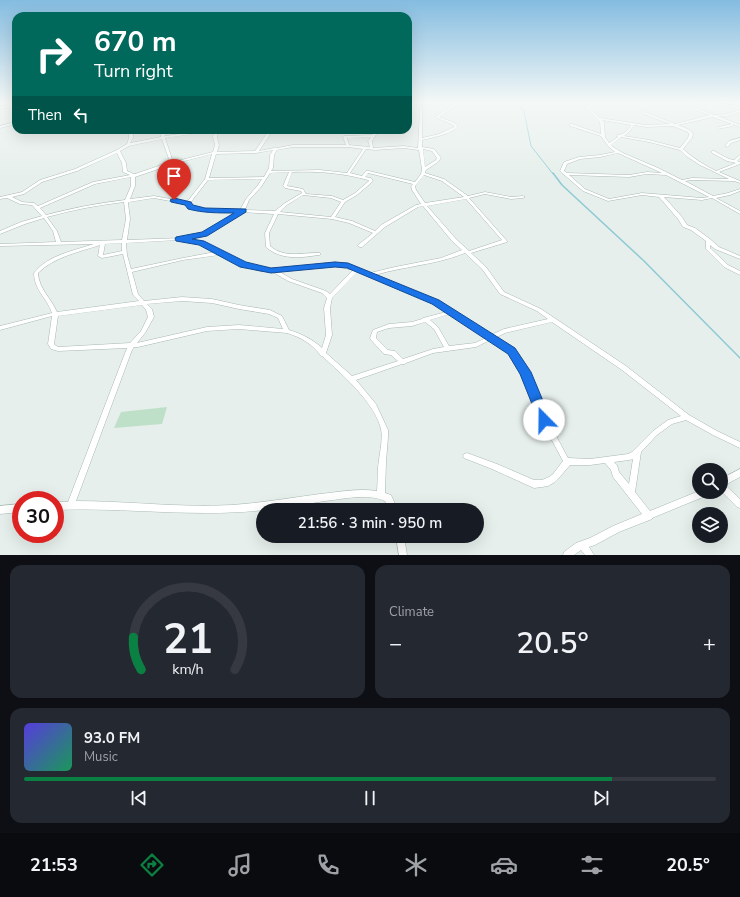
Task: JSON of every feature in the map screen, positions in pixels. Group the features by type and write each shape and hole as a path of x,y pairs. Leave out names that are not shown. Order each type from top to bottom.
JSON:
{"street":[{"path":"421,128 420,148 424,171"},
{"path":"421,139 440,135 455,128"},
{"path":"580,128 602,135 609,145 618,152 668,174 714,197 740,213"},
{"path":"602,135 603,128"},
{"path":"609,145 618,136 631,128"},
{"path":"679,128 691,134 690,138 680,149"},
{"path":"128,145 131,134"},
{"path":"163,134 172,163"},
{"path":"0,198 23,193 44,180 66,174 128,145 163,137 186,134"},
{"path":"188,203 208,179 217,145 215,134"},
{"path":"256,152 268,134"},
{"path":"348,146 346,137 372,136 370,143 372,149"},
{"path":"618,136 649,141 680,149 696,163 740,182"},
{"path":"727,146 730,142 740,139"},
{"path":"37,208 94,183 133,175 172,163 214,153 256,152 293,146 348,146 372,149 404,147 433,150 439,158 424,171 420,180 413,186 414,190 424,205 466,252 484,268 502,293 539,310 624,368 687,417 740,445"},
{"path":"0,245 124,242 179,239 204,234 243,210 247,200 260,186 269,172 272,166 272,155 276,148"},
{"path":"348,174 365,148"},
{"path":"118,151 124,163 125,172 133,175"},
{"path":"618,152 600,156 579,158 565,163 562,171 572,178 581,188 605,199 642,194 702,199 740,190"},
{"path":"713,152 734,162 740,163"},
{"path":"734,162 740,156"},
{"path":"716,172 740,163"},
{"path":"269,172 307,170 348,174 370,179 371,181 356,194 343,202 332,218"},
{"path":"291,171 286,187 302,190 303,194"},
{"path":"372,274 392,268 450,257 505,241 467,198 445,181 424,171"},
{"path":"363,177 368,172 416,183"},
{"path":"565,174 629,176 646,173 668,174"},
{"path":"71,505 131,345 143,332 150,317 150,309 136,295 125,252 124,242 127,229 127,200 133,186 133,175"},
{"path":"208,179 264,178"},
{"path":"681,181 692,179 722,181 734,179"},
{"path":"360,246 375,232 417,206 467,198 488,192 509,198 523,197"},
{"path":"318,254 296,256 271,250 268,246 266,233 275,218 276,212 303,194 332,197 343,202"},
{"path":"661,196 685,226 693,229 717,248 740,258"},
{"path":"8,197 21,203 33,204 46,216 56,231 60,244"},
{"path":"0,233 23,223 74,208 158,197 188,203 190,207 205,210 276,212 332,218 350,222 375,232"},
{"path":"179,239 201,243 243,265 271,270 335,264 357,269 372,274 435,302 506,346 517,357 525,372 544,420 567,462"},
{"path":"708,240 708,248 723,264 740,273"},
{"path":"102,243 100,254 102,257 125,252"},
{"path":"102,243 62,256 36,272 36,279 39,286 55,314 51,344 56,349 131,345 185,335 207,329 245,327 287,331 310,342 351,379 374,406 384,425 385,437 382,462 381,495"},
{"path":"130,271 177,260 222,253"},
{"path":"323,354 329,335 327,308 330,297 357,269"},
{"path":"271,270 290,280 324,292 330,297"},
{"path":"0,328 55,314 176,299 205,300 270,312 280,317 287,331"},
{"path":"403,362 392,353 386,352 373,338 373,334 378,329 412,324 452,312"},
{"path":"425,319 436,328 447,348"},
{"path":"351,379 433,351 476,345 490,337 511,329 552,320"},
{"path":"567,462 607,460 629,457 661,428 670,422 687,417"},
{"path":"631,492 638,450"},
{"path":"467,456 534,484 542,483 555,478 567,462"},
{"path":"607,460 649,516"},
{"path":"728,479 740,473"},
{"path":"64,505 120,506 155,509 231,509 346,494 366,493 381,495 388,498 390,503"},
{"path":"728,493 740,504"},
{"path":"567,555 582,545 592,542 616,528 692,498"},
{"path":"0,510 12,509"},
{"path":"401,543 403,555"},
{"path":"582,545 590,555"}],"green space":[{"path":"167,407 162,424 114,428 121,412"}],"waterway":[{"path":"527,128 531,146 553,174"},
{"path":"553,173 562,185 644,261 740,358"}],"route":[{"path":"174,200 188,203 188,206 190,207 205,210 243,210 204,234 179,239 201,243 243,265 271,270 289,270 335,264 348,266 405,288 452,312 506,346 517,357 525,372 544,420"}]}
